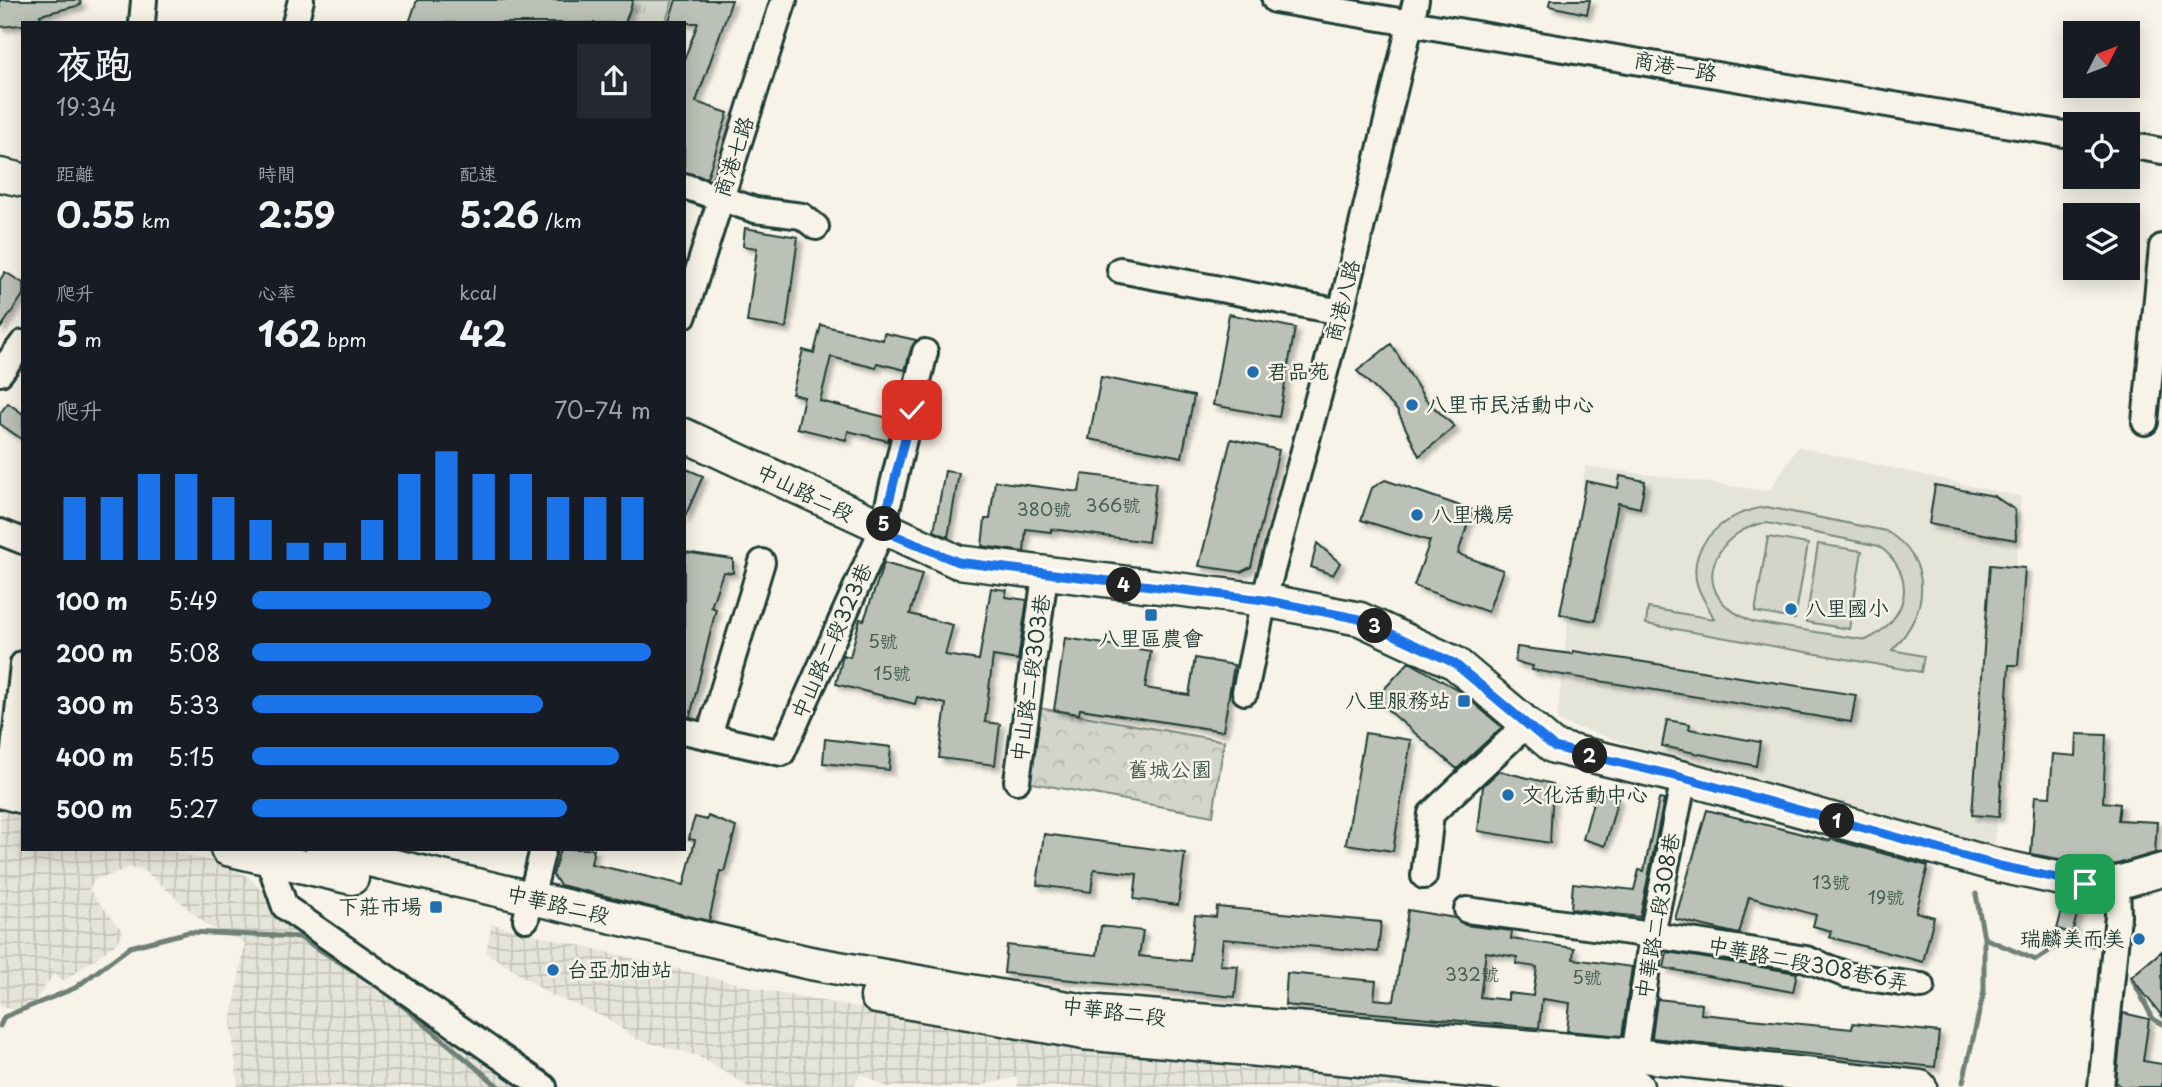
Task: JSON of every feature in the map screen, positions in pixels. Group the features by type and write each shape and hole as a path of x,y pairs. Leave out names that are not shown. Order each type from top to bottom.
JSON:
{"main road":[{"path":"0,175 21,180"},
{"name":"中山路二段","path":"686,436 882,530 958,562 1045,575 1264,600 1360,619 1454,663 1554,747 1684,778 2000,866 2085,884 2116,883 2162,870"},
{"name":"中華路二段","path":"244,851 810,963 1085,1011 1634,1055 1920,1087"},
{"name":"中華路二段","path":"329,851 528,909 804,984 1084,1034 1637,1087"}],"street":[{"path":"142,21 144,0"},
{"path":"296,21 301,0"},
{"name":"商港七路","path":"686,309 784,0"},
{"name":"商港一路","path":"1275,0 1414,11 2063,134"},
{"name":"商港八路","path":"1245,692 1264,600 1341,312 1414,11"},
{"path":"2140,147 2162,150"},
{"path":"686,187 755,210 802,216 816,227"},
{"path":"2146,422 2162,247"},
{"path":"1120,270 1341,312"},
{"name":"中山路二段323巷","path":"709,736 782,753 882,530 925,352"},
{"path":"0,532 21,540"},
{"path":"686,731 709,736 762,562"},
{"name":"中山路二段303巷","path":"1017,781 1045,575"},
{"path":"11,779 21,683"},
{"path":"1424,876 1431,814 1526,725"},
{"name":"中華路二段308巷","path":"1634,1055 1652,934 1684,778"},
{"path":"528,909 542,851"},
{"path":"269,854 285,907 544,1087"},
{"path":"2101,1087 2118,915 2116,883"},
{"name":"中華路二段308巷6弄","path":"1467,910 1652,934 1806,959 1847,975 1922,986"}],"shaded area":[{"name":"八里國小","path":"1798,447 2021,497 1994,847 1695,765 1557,721 1585,466 1769,491"},
{"path":"0,807 21,812 21,851 171,851 219,863 249,877 270,899 534,1087 238,1087 231,1023 245,943 208,926 144,870 130,867 94,881 89,890 123,932 117,943 64,981 54,974 27,1012 0,1007"},
{"path":"492,924 772,992 901,1015 1533,1087 1018,1087 1017,1077 975,1087 887,1087 861,1073 854,1087 749,1087 698,1056 636,1039 606,1018 549,994 486,952"}],"green space":[{"path":"530,0 673,0 666,21 554,21"},
{"path":"1767,507 1886,531 1902,543 1913,557 1921,588 1914,620 1892,650 1924,656 1921,672 1646,624 1648,608 1714,619 1697,584 1695,569 1698,555 1714,531 1739,514","holes":["1767,523 1879,546 1892,558 1900,571 1904,584 1903,597 1891,621 1866,640 1753,622 1725,605 1713,583 1716,558 1723,548 1743,530 1755,525"]},
{"path":"1768,537 1808,544 1795,619 1755,612"},
{"path":"1818,544 1862,551 1849,629 1806,622"},
{"name":"舊城公園","path":"1039,708 1224,741 1213,816 1027,782"}],"building":[{"path":"0,0 80,0 81,5 40,15 42,21 21,21 21,25 0,27"},
{"path":"417,0 633,0 626,21 410,21"},
{"path":"676,0 732,0 696,102 728,113 707,178 686,173 686,55 698,23 669,21"},
{"path":"1550,0 1590,0 1587,14 1549,6"},
{"path":"745,228 798,237 786,328 747,322 757,248 743,246"},
{"path":"5,272 21,282 21,298 0,329 0,280"},
{"name":"君品苑","path":"1229,314 1295,328 1279,417 1213,405"},
{"path":"821,325 883,340 884,333 916,340 905,370 877,363 876,368 831,357 820,401 893,419 888,441 848,431 846,440 797,428 804,397 792,394 803,350 814,353"},
{"name":"八里市民活動中心","path":"1391,344 1425,399 1455,427 1419,456 1397,410 1357,371"},
{"path":"1101,377 1194,396 1182,457 1089,439"},
{"path":"8,403 21,413 21,439 0,424 0,413"},
{"path":"1231,439 1279,450 1251,567 1241,572 1199,566"},
{"path":"686,469 703,476 686,514"},
{"path":"945,471 959,473 948,537 934,531"},
{"path":"1082,474 1156,483 1148,542 1051,529 1051,532 1026,529 1024,552 982,546 985,519 990,519 995,481 1079,492"},
{"path":"1620,476 1645,481 1640,508 1618,503 1595,621 1560,614 1586,481 1618,488"},
{"path":"1385,480 1472,510 1458,554 1503,570 1488,612 1414,586 1430,541 1361,520 1372,488"},
{"path":"1935,485 1994,496 2015,510 2016,540 1929,524"},
{"path":"1317,543 1340,563 1333,575 1311,567"},
{"path":"686,552 733,559 733,573 723,572 711,607 716,609 690,717 686,717"},
{"path":"884,563 922,574 910,614 953,625 945,655 979,660 991,588 1007,590 1005,597 1027,600 1018,660 993,656 985,722 1000,724 995,765 939,758 946,704 917,697 915,704 836,684 843,655 850,657 860,619 864,620"},
{"path":"1990,565 2025,568 2018,665 2009,665 1999,817 1972,815"},
{"path":"1065,638 1151,651 1145,688 1189,695 1195,658 1234,665 1223,731 1080,709 1079,714 1054,710"},
{"path":"1517,647 1573,654 1573,651 1856,695 1851,722 1532,670 1533,666 1515,662"},
{"path":"1409,662 1458,690 1502,727 1457,769 1375,699"},
{"path":"1667,720 1690,724 1689,729 1760,742 1756,766 1662,746"},
{"path":"1365,733 1411,740 1393,851 1346,844"},
{"path":"2077,734 2106,735 2103,802 2120,804 2118,820 2157,822 2155,853 2114,865 2093,865 2031,854 2035,796 2050,797 2053,754 2076,756"},
{"path":"825,739 891,747 889,770 823,763"},
{"path":"1499,771 1553,784 1550,843 1478,831 1483,786"},
{"path":"1596,791 1618,798 1605,846 1583,839"},
{"path":"1659,799 1664,800 1640,917 1571,909 1573,883 1634,890 1639,870 1644,871"},
{"path":"1707,810 1830,841 1831,839 1928,866 1916,912 1934,917 1923,962 1829,937 1831,931 1813,926 1816,915 1749,897 1739,934 1675,919"},
{"path":"708,816 736,827 724,872 720,871 709,921 560,885 553,875 559,851 594,851 591,864 684,885 695,840 689,839 695,817 707,820"},
{"path":"1044,834 1185,853 1178,905 1134,899 1137,874 1094,869 1091,892 1037,885"},
{"path":"2064,903 2079,907 2072,933 2057,929"},
{"path":"1217,907 1381,922 1378,952 1223,939 1220,965 1238,966 1235,997 1004,973 1007,945 1097,955 1101,926 1143,931 1139,956 1190,961 1195,915 1216,917"},
{"path":"1408,910 1455,918 1465,925 1512,931 1511,939 1574,948 1573,959 1632,967 1622,1036 1567,1031 1570,1003 1542,999 1539,1028 1285,1005 1287,973 1376,981 1374,999 1394,1001","holes":["1486,952 1517,957 1516,964 1537,967 1533,996 1508,993 1508,1000 1480,997"]},
{"path":"2162,951 2162,1016 2131,977"},
{"path":"1667,952 1797,973 1793,992 1664,968"},
{"path":"1657,999 1702,1004 1701,1014 1852,1029 1853,1023 1939,1032 1935,1067 1652,1038"},
{"path":"2123,1013 2149,1019 2143,1061 2162,1064 2162,1087 2121,1087 2116,1082"}],"waterway":[{"path":"1976,894 1984,938 2036,960 2064,941 2093,945"},
{"path":"0,1026 4,1017 75,988 130,947 189,932 299,937 373,983"},
{"path":"1963,1082 1984,991 1984,938"},
{"path":"2133,980 2153,1019 2162,1024"},
{"path":"384,990 499,1087"}],"place":[{"name":"君品苑","path":"1253,372"},
{"name":"八里市民活動中心","path":"1412,405"},
{"name":"八里機房","path":"1417,515"},
{"name":"八里國小","path":"1791,609"},
{"name":"八里區農會","path":"1151,615"},
{"name":"八里服務站","path":"1464,701"},
{"name":"文化活動中心","path":"1508,795"},
{"name":"下莊市場","path":"436,907"},
{"name":"瑞麟美而美","path":"2139,939"},
{"name":"台亞加油站","path":"553,970"}],"route":[{"path":"912,410 882,530 958,562 1045,575 1264,600 1360,619 1454,663 1540,738 1554,747 1684,778 2000,866 2085,884"}]}
